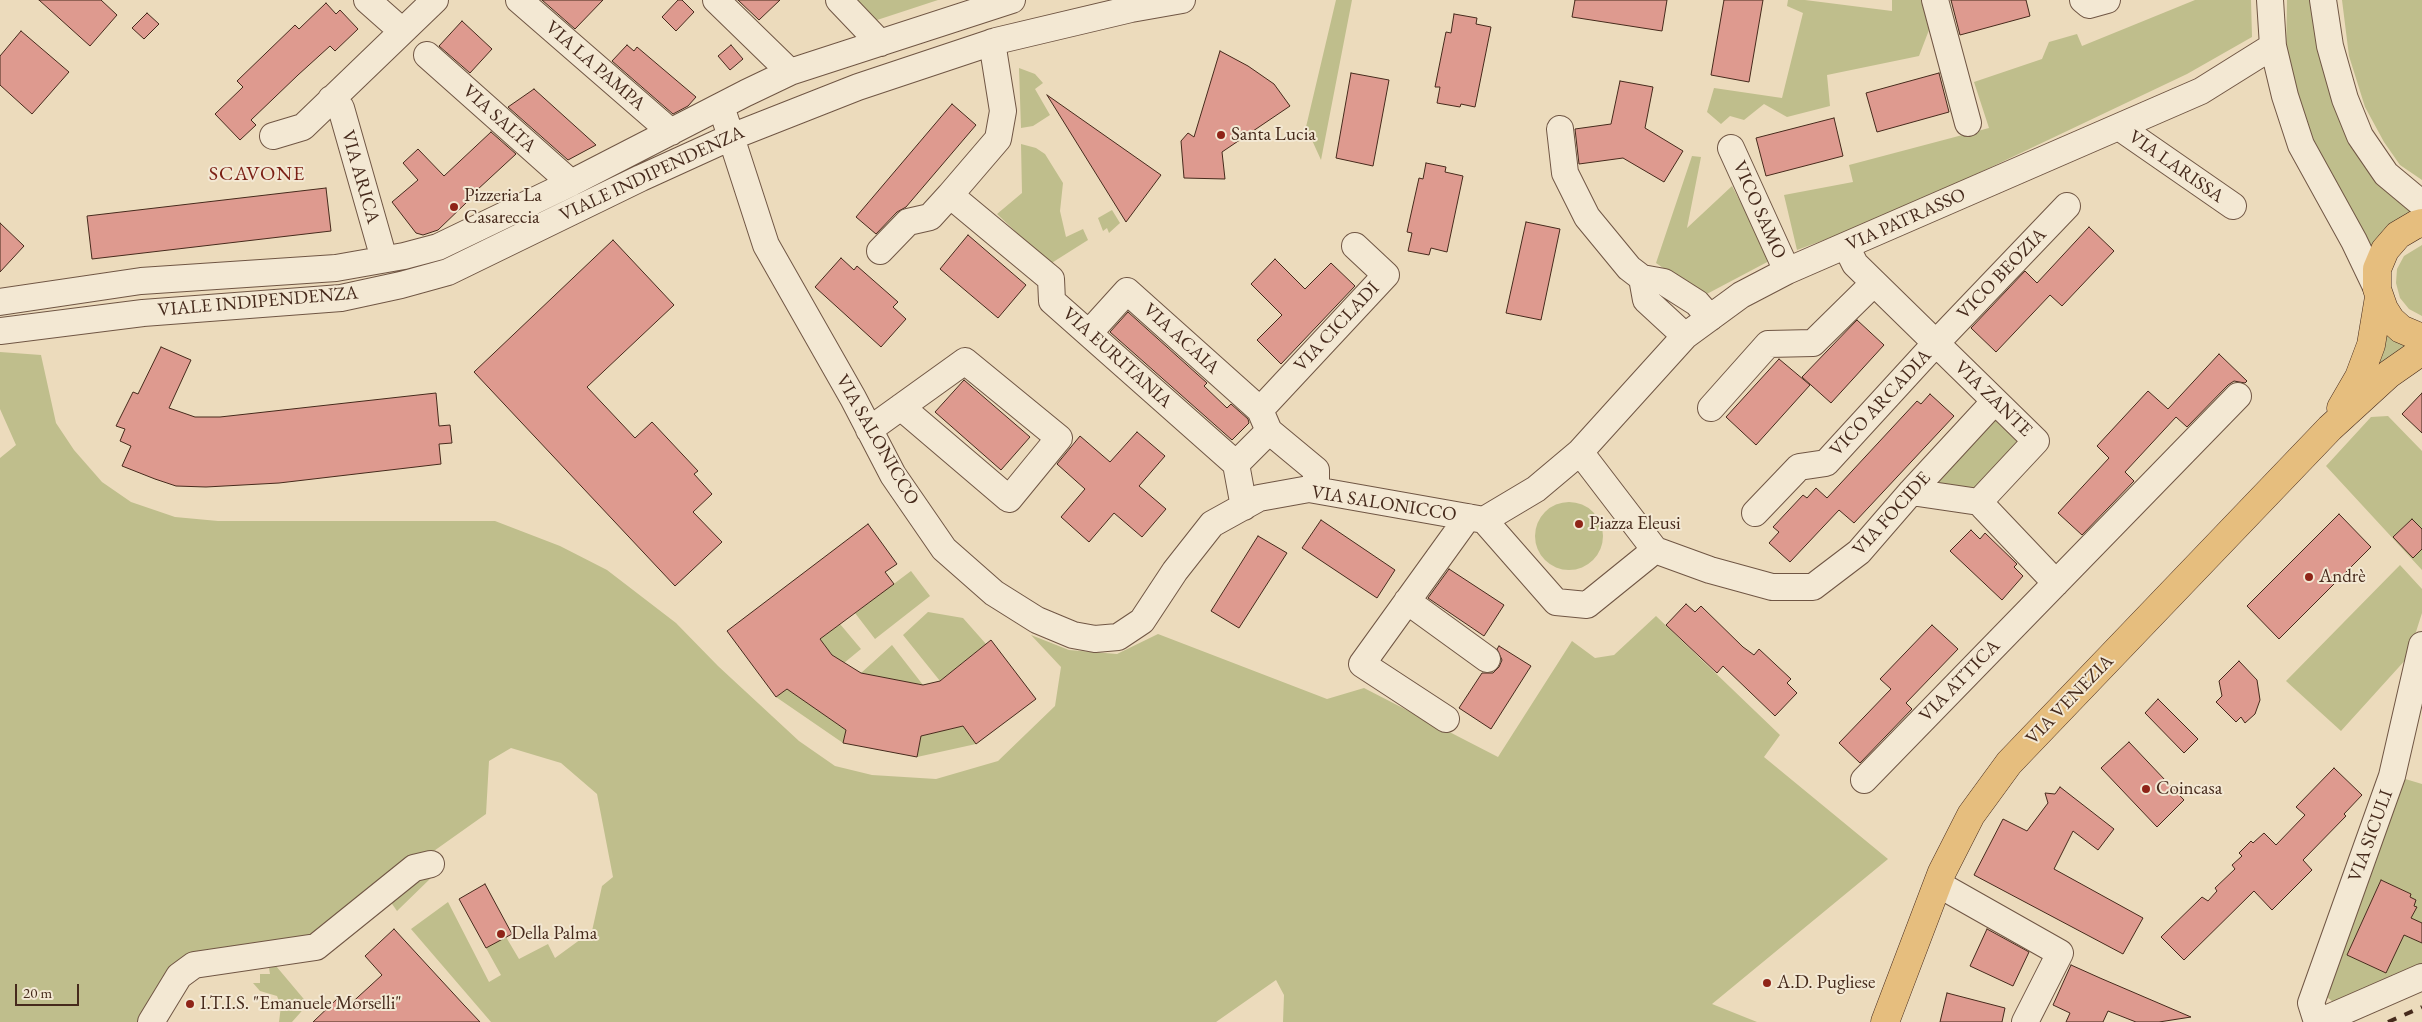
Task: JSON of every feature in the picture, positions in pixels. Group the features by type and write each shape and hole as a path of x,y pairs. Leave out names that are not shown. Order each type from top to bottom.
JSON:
{"main road":[{"path":"2330,428 2359,377 2370,345 2378,293 2377,269 2384,250 2398,235 2422,223"},
{"path":"2378,293 2384,310 2392,320 2401,329 2422,338"},
{"path":"2330,428 2389,374 2422,351"},
{"name":"VIA VENEZIA","path":"1885,1022 1938,884 1971,815 2009,763 2330,428"}],"street":[{"path":"367,0 402,32"},
{"path":"273,136 303,127 435,0"},
{"name":"VIA LA PAMPA","path":"518,0 671,132"},
{"path":"716,0 790,72"},
{"path":"839,0 880,43"},
{"name":"VIALE INDIPENDENZA","path":"0,302 142,281 336,268 438,247 571,183 790,72 1012,0"},
{"name":"VIALE INDIPENDENZA","path":"0,331 143,313 340,298 401,285 448,272 641,178 731,137 858,87 992,42 1074,11 1182,0"},
{"path":"1935,0 1968,123"},
{"path":"2083,0 2089,5 2107,0"},
{"path":"2270,0 2273,46 2284,96 2301,145 2354,241 2378,293"},
{"path":"2323,0 2330,46 2346,99 2360,136 2386,174 2422,204"},
{"path":"880,251 908,222 930,217 998,139 1003,111 992,42"},
{"name":"VIA PATRASSO","path":"1580,452 1685,336 1741,295 1787,271 2201,91 2273,46"},
{"name":"VIA SALTA","path":"427,55 571,183"},
{"name":"VIA ARICA","path":"331,99 341,108 384,259"},
{"name":"VIA SALONICCO","path":"721,106 766,245 853,398 893,475 944,549 994,593 1036,620 1073,635 1095,639 1118,637 1142,621 1175,571 1212,524 1259,498 1309,489 1476,519"},
{"name":"VIA LARISSA","path":"2118,127 2233,206"},
{"path":"1560,128 1565,173 1587,217 1629,268 1642,278 1664,282 1697,303 1710,318"},
{"name":"VICO SAMO","path":"1731,148 1787,271"},
{"name":"VIA EURITANIA","path":"950,195 1051,279 1052,300 1236,464"},
{"name":"VICO BEOZIA","path":"1936,343 2068,206"},
{"name":"VIA CICLADI","path":"1264,420 1386,275 1355,246"},
{"name":"VIA ZANTE","path":"1846,246 1855,264 2036,441 1979,502"},
{"path":"1642,278 1646,300 1685,336"},
{"path":"1711,408 1768,344 1814,343 1874,283"},
{"name":"VIA ACAIA","path":"1089,333 1127,291 1316,470 1316,490"},
{"name":"VICO ARCADIA","path":"1755,513 1799,467 1826,463 1936,343"},
{"path":"869,430 901,407 965,361 1059,438 1009,499 901,407"},
{"name":"VIA ATTICA","path":"1864,780 2238,396"},
{"name":"VIA FOCIDE","path":"1655,550 1710,570 1772,587 1813,588 1859,552 1994,401"},
{"path":"1244,506 1236,464 1264,420"},
{"path":"1446,719 1362,664 1407,601 1476,519 1536,489 1580,452 1655,550 1586,605 1556,602 1476,519"},
{"path":"1911,492 1979,502 2056,582"},
{"path":"1407,601 1487,659"},
{"name":"VIA SICULI","path":"2318,1022 2311,1003 2392,776 2422,645"},
{"path":"151,1022 179,976 194,965 316,947 414,868 430,864"},
{"path":"1938,884 2060,953 2025,1022"},
{"path":"2318,1022 2422,977"}],"shaded area":[{"path":"853,0 938,0 874,21"},
{"path":"1336,0 1352,0 1321,160 1306,127"},
{"path":"1788,0 1805,0 1892,11 1892,0 1921,0 1929,30 1919,56 1827,75 1830,106 1787,117 1764,104 1744,120 1730,116 1721,124 1707,112 1714,88 1782,98 1803,13 1787,6"},
{"path":"2195,0 2251,0 2252,37 2187,74 1886,217 1797,250 1784,195 1853,182 1849,165 1989,128 1974,82 2042,59 2049,42 2077,34 2082,46"},
{"path":"2287,0 2311,0 2347,135 2363,164 2396,200 2413,212 2384,230 2370,250 2299,117 2286,61"},
{"path":"2342,0 2422,0 2422,180 2400,165 2384,142 2365,107 2349,56"},
{"path":"1019,68 1035,74 1043,83 1035,89 1050,115 1033,126 1021,128"},
{"path":"1021,144 1036,148 1045,154 1063,183 1060,211 1066,237 1083,229 1088,240 1050,264 997,214 1022,193"},
{"path":"1692,156 1701,157 1687,228 1732,186 1771,260 1703,296 1656,263"},
{"path":"1112,210 1120,223 1109,233 1107,228 1103,231 1098,218"},
{"path":"2422,245 2422,316 2409,309 2400,298 2396,283 2397,269 2404,256"},
{"path":"2385,334 2405,346 2373,373"},
{"path":"0,352 41,355 56,423 74,450 102,482 131,502 175,517 218,521 495,521 560,546 607,570 676,623 718,666 799,741 835,766 872,775 936,779 998,761 1055,706 1061,667 1031,635 1069,650 1117,654 1158,634 1327,699 1364,688 1498,757 1572,641 1595,658 1614,655 1656,616 1780,735 1764,757 1888,859 1712,1004 1757,1022 1283,1022 1284,995 1276,980 1216,1022 491,1022 411,929 448,902 489,982 501,975 486,948 506,937 519,959 548,944 555,958 592,931 602,886 613,877 597,794 561,763 511,748 489,761 486,814 314,936 182,965 146,1022 0,1022 0,458 16,445 0,409"},
{"path":"1994,415 2022,442 1975,492 1932,483"},
{"path":"2388,416 2422,451 2422,529 2412,519 2393,537 2413,558 2422,549 2422,570 2326,466 2371,417"},
{"name":"Piazza Eleusi","path":"1562,502 1576,502 1588,507 1598,517 1603,529 1603,543 1598,555 1588,565 1576,570 1562,570 1550,565 1540,555 1535,543 1535,529 1540,517 1550,507"},
{"path":"2400,565 2422,589 2422,613 2408,657 2341,731 2286,681"},
{"path":"911,571 930,596 875,639 855,613"},
{"path":"928,612 963,618 986,644 940,681 903,635"},
{"path":"840,624 861,649 844,663 832,655 820,639"},
{"path":"892,645 923,685 861,673"},
{"path":"787,689 846,730 843,743 776,697"},
{"path":"963,726 976,744 917,757 921,736"},
{"path":"2402,778 2422,784 2422,923 2408,937 2422,943 2422,967 2339,1001 2332,1001 2323,994","holes":["2381,880 2411,894 2410,897 2416,907 2386,973 2347,955"]},
{"path":"434,875 397,911 390,901 418,876"},
{"path":"276,966 308,1004 292,1022 279,1022 281,1006 277,996 260,991 253,983 260,983 260,974 270,974 269,968"}],"building":[{"path":"39,0 101,0 117,15 90,46"},
{"path":"542,0 603,0 575,29"},
{"path":"678,0 682,0 694,12 676,31 662,17"},
{"path":"738,0 780,0 759,20"},
{"path":"1575,0 1667,0 1662,31 1572,17"},
{"path":"1724,0 1763,0 1749,82 1711,75"},
{"path":"1951,0 2026,0 2030,16 1960,35"},
{"path":"326,3 336,14 340,10 358,29 335,51 330,46 298,75 251,120 256,125 240,140 215,114 243,87 237,81 295,25 299,29"},
{"path":"147,13 159,24 144,39 132,28"},
{"path":"1454,14 1477,18 1476,24 1491,27 1475,107 1461,104 1460,107 1437,103 1440,87 1435,87 1446,32 1451,33"},
{"path":"462,21 492,49 470,73 439,46"},
{"path":"21,31 69,72 32,114 0,85 0,56"},
{"path":"627,45 634,51 637,47 696,97 688,106 673,114 612,61"},
{"path":"731,45 743,59 730,70 718,56"},
{"name":"Santa Lucia","path":"1220,51 1248,66 1274,84 1290,106 1222,152 1225,179 1184,178 1181,141 1188,133 1194,137"},
{"path":"1351,73 1389,80 1373,166 1336,158"},
{"path":"1939,73 1949,112 1877,132 1866,93"},
{"path":"1620,81 1653,87 1645,128 1683,151 1664,182 1623,158 1579,164 1575,129 1611,124"},
{"path":"534,89 596,145 568,160 508,107"},
{"path":"1047,95 1161,175 1126,222"},
{"path":"952,104 976,125 906,207 897,212 876,234 856,217"},
{"path":"1834,118 1843,156 1766,176 1756,138"},
{"path":"491,132 516,154 464,202 466,203 438,230 423,235 416,233 392,202 418,180 403,163 418,149 444,176"},
{"path":"1426,163 1446,167 1445,172 1463,176 1447,252 1431,248 1429,255 1408,251 1412,233 1407,232 1419,178 1423,179"},
{"path":"326,188 331,231 92,259 87,216"},
{"path":"1526,222 1560,229 1541,320 1506,313"},
{"path":"0,223 24,246 0,272"},
{"path":"2089,227 2114,251 2062,306 2050,295 1996,352 1971,328 2025,271 2037,283"},
{"path":"968,235 1026,285 998,318 940,269"},
{"path":"613,240 674,305 587,387 635,438 652,422 698,471 694,474 712,494 693,512 722,542 675,586 474,372"},
{"path":"841,258 854,270 857,266 898,302 893,307 906,319 881,347 815,287"},
{"path":"1275,259 1305,289 1331,263 1355,286 1281,364 1257,340 1282,315 1251,284"},
{"path":"1128,312 1207,383 1204,386 1227,408 1231,404 1248,419 1249,423 1232,440 1110,332"},
{"path":"1857,320 1884,345 1831,403 1802,377"},
{"path":"161,347 191,360 169,408 195,417 220,417 436,393 439,426 450,425 452,443 439,444 441,464 279,483 206,487 176,486 122,466 131,446 120,441 125,429 116,426 133,392 138,394"},
{"path":"2219,354 2247,381 2245,383 2234,381 2228,385 2187,427 2176,417 2125,472 2134,481 2082,535 2058,513 2109,458 2097,446 2148,391 2168,409"},
{"path":"1779,359 1810,385 1756,445 1726,417"},
{"path":"964,380 1030,437 1001,470 935,412"},
{"path":"2422,393 2422,433 2402,414"},
{"path":"1930,394 1954,416 1854,523 1839,510 1790,562 1769,543 1779,532 1773,527 1803,495 1807,498 1816,488 1827,498 1917,401 1921,404"},
{"path":"1137,432 1165,456 1139,486 1166,509 1142,537 1114,513 1089,542 1061,517 1085,489 1057,464 1080,436 1110,462"},
{"path":"2339,514 2371,547 2279,639 2247,606"},
{"path":"2412,519 2422,529 2422,549 2413,558 2393,537"},
{"path":"1321,520 1395,570 1377,598 1302,548"},
{"path":"868,524 897,564 885,572 894,584 820,639 832,655 861,673 923,685 940,681 991,640 1036,699 976,744 963,726 921,736 917,757 843,743 846,730 787,689 776,697 727,631"},
{"path":"1971,530 1980,539 1985,533 2017,564 2014,567 2023,576 2002,600 1950,551"},
{"path":"1258,536 1287,553 1239,628 1211,611"},
{"path":"1449,569 1504,605 1484,636 1428,598"},
{"path":"1686,604 1695,612 1701,606 1743,647 1754,655 1759,649 1791,679 1787,683 1797,693 1775,716 1723,666 1717,673 1666,625"},
{"path":"1932,625 1958,649 1906,703 1912,709 1860,763 1839,743 1891,689 1880,679"},
{"path":"1499,646 1531,666 1491,729 1459,708 1482,673 1493,673 1499,667 1502,660 1497,649"},
{"path":"2239,661 2257,680 2260,700 2255,714 2245,723 2241,717 2236,722 2216,702 2222,696 2219,681"},
{"path":"2158,699 2198,739 2184,753 2145,713"},
{"path":"2129,742 2184,800 2157,827 2101,768"},
{"path":"2334,768 2362,795 2344,814 2346,816 2303,860 2312,870 2272,910 2254,891 2184,960 2161,937 2202,897 2208,901 2217,891 2215,888 2235,869 2232,865 2242,856 2239,853 2251,841 2253,843 2264,833 2276,845 2305,815 2296,807"},
{"path":"2060,787 2114,829 2098,850 2073,831 2054,869 2143,918 2123,954 1974,875 2003,819 2027,831 2048,803 2045,793 2055,794"},
{"path":"2381,880 2411,894 2410,897 2416,900 2414,906 2417,907 2411,918 2422,923 2422,943 2404,935 2386,973 2347,955"},
{"path":"485,884 512,934 486,948 459,899"},
{"path":"394,929 480,1022 313,1022 337,999 346,1008 382,975 365,956"},
{"path":"1987,929 2029,952 2013,986 1970,966"},
{"path":"2071,965 2191,1017 2159,1022 2136,1022 2108,1011 2103,1022 2066,1022 2070,1013 2053,1005"},
{"path":"1947,993 2005,1008 2002,1022 1940,1022"}],"railway":[{"path":"2388,1022 2422,1007"}],"place":[{"name":"Santa Lucia","path":"1221,135"},
{"name":"Pizzeria La Casareccia","path":"454,207"},
{"name":"Piazza Eleusi","path":"1579,524"},
{"name":"Andrè","path":"2309,577"},
{"name":"Coincasa","path":"2146,789"},
{"name":"Della Palma","path":"501,934"},
{"name":"A.D. Pugliese","path":"1767,983"},
{"name":"I.T.I.S. \"Emanuele Morselli\"","path":"190,1004"}],"district":[{"name":"SCAVONE","path":"257,175"}]}
